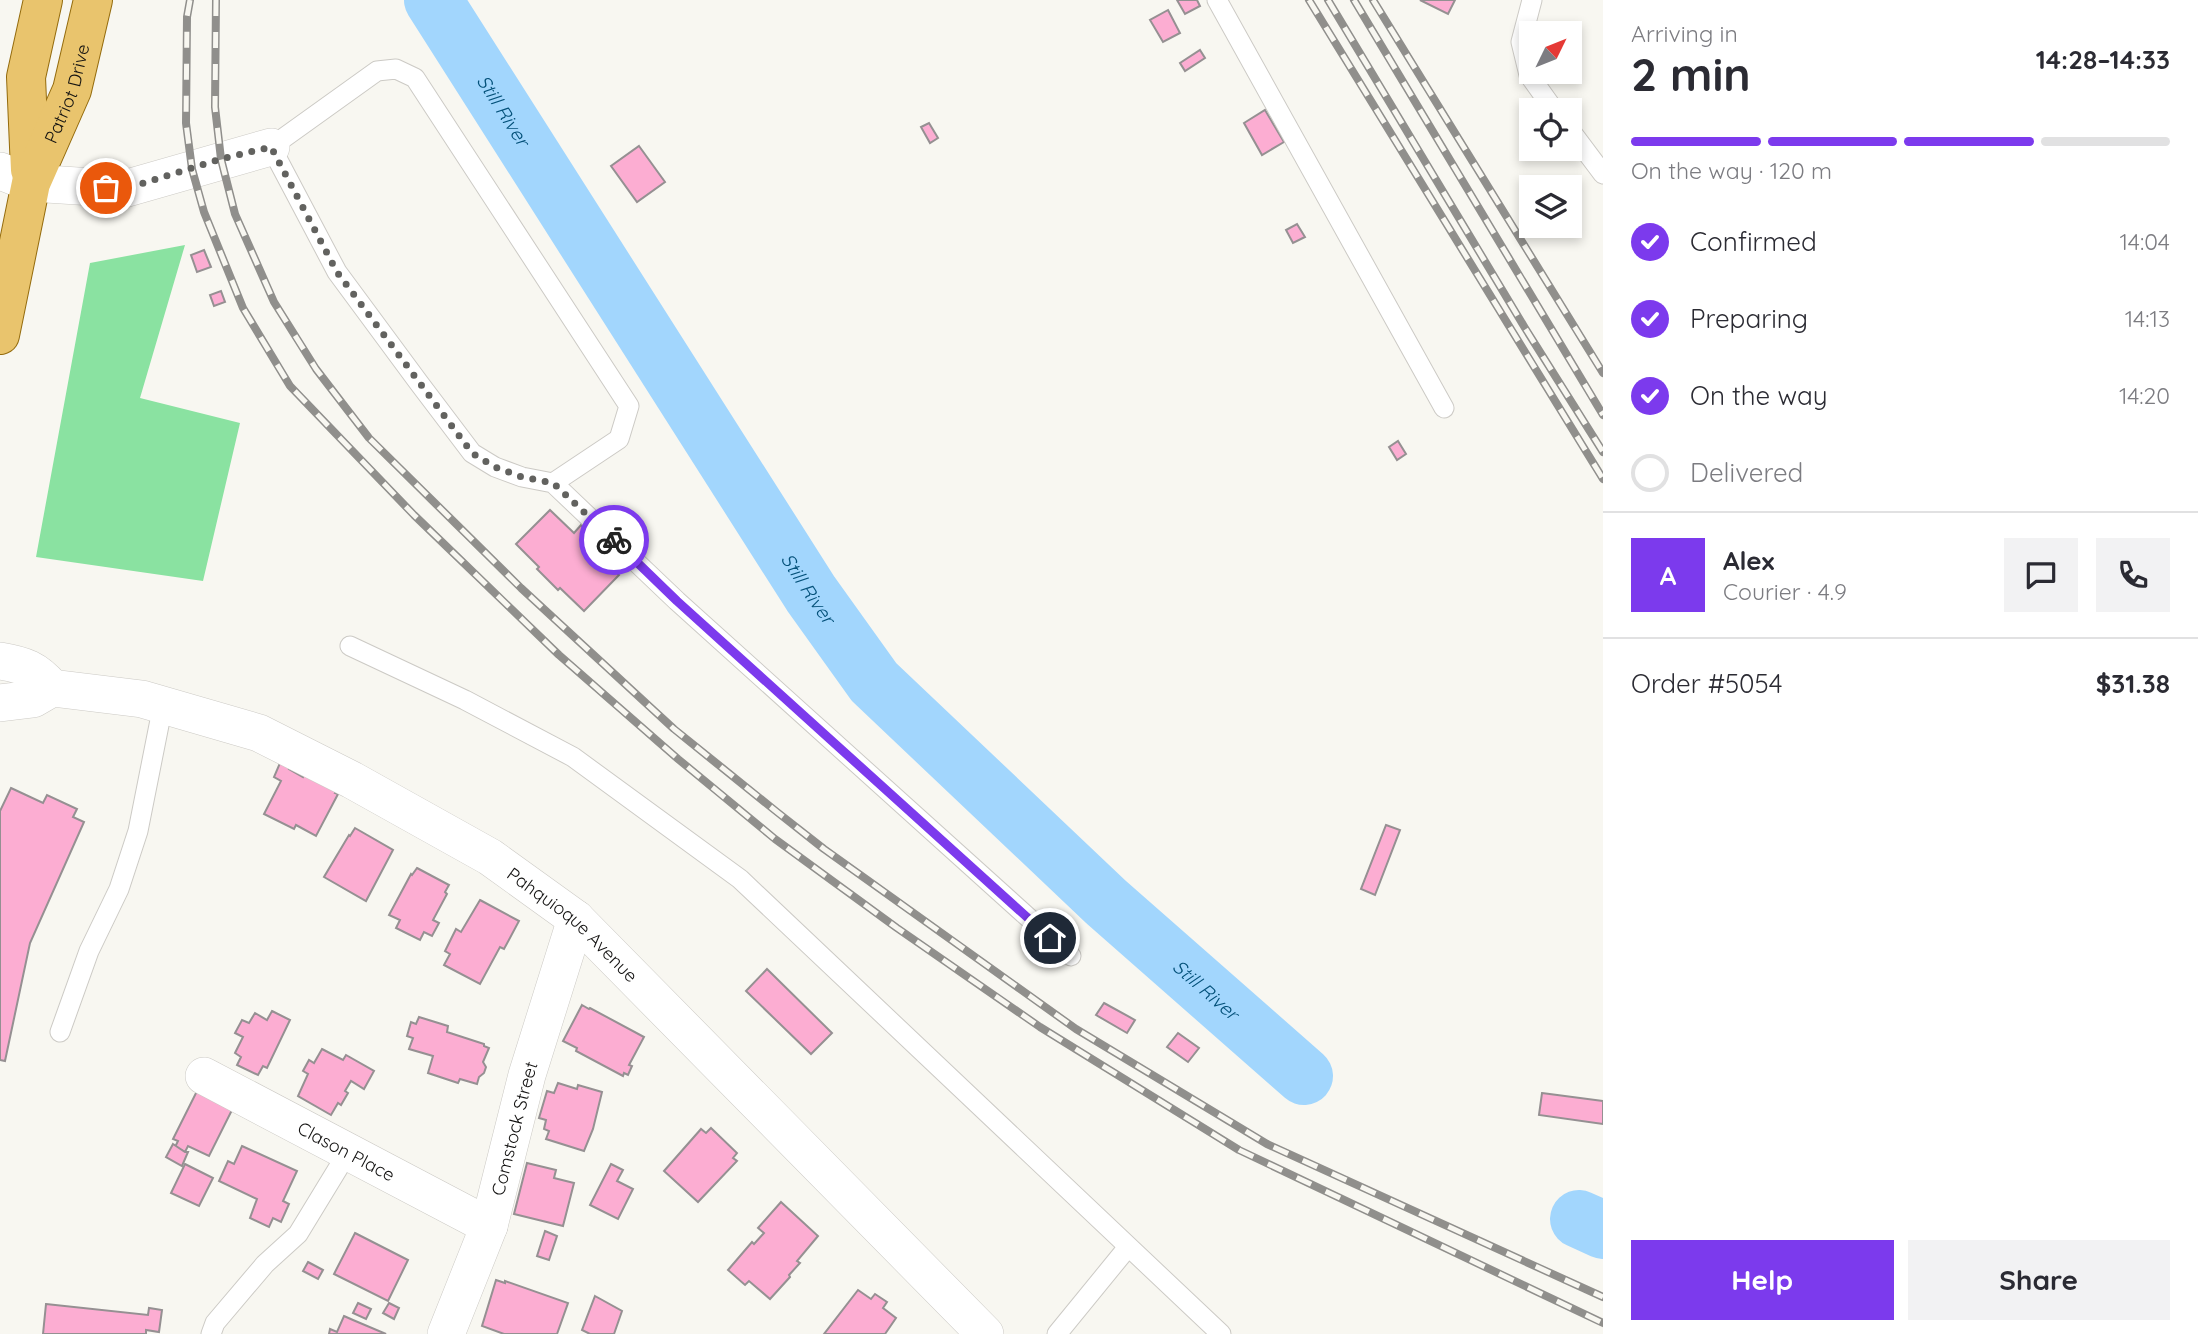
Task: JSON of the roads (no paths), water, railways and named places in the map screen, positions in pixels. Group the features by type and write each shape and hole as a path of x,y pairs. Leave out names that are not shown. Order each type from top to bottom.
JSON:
{"main road":[{"name":"Patriot Drive","path":"0,335 26,77 43,0"},
{"name":"Patriot Drive","path":"15,177 72,90 93,0"}],"street":[{"path":"15,177 124,189 221,159 271,147"},
{"path":"0,661 25,666 41,675 52,688"},
{"name":"Pahquioque Avenue","path":"0,703 33,699 52,688 142,699 259,733 352,780 490,857 576,919 985,1334"},
{"name":"Comstock Street","path":"446,1334 489,1226 527,1075 576,919"},
{"name":"Clason Place","path":"204,1076 489,1226"}],"lane":[{"path":"1217,0 1444,408"},
{"path":"1532,0 1521,42 1529,75 1545,98"},
{"path":"553,483 619,439 629,406 415,78 396,69 377,71 271,147 337,272 472,453 495,467 522,477 553,483 677,601 1071,956"},
{"path":"1582,146 1603,174"},
{"path":"350,646 466,700 573,757 740,879 1221,1334"},
{"path":"60,1032 89,950 119,889 138,831 163,705"},
{"path":"211,1334 215,1323 265,1264 298,1234 348,1152"},
{"path":"1057,1334 1128,1247"}],"waterway":[{"name":"Still River","path":"433,0 811,594 874,682 1106,902 1304,1076"},
{"name":"Still River","path":"1579,1219 1603,1230"}],"railway":[{"path":"190,0 187,17 186,123 192,169 204,212 243,308 290,386 414,515 559,655 775,839 1040,1027 1239,1150 1603,1323"},
{"path":"216,0 215,107 221,159 235,214 274,302 316,369 369,438 521,588 674,729 777,812 824,849 1076,1029 1267,1144 1603,1297"},
{"path":"1309,0 1603,479"},
{"path":"1328,0 1525,328 1603,452"},
{"path":"1354,0 1603,415"},
{"path":"1373,0 1603,373"}]}
